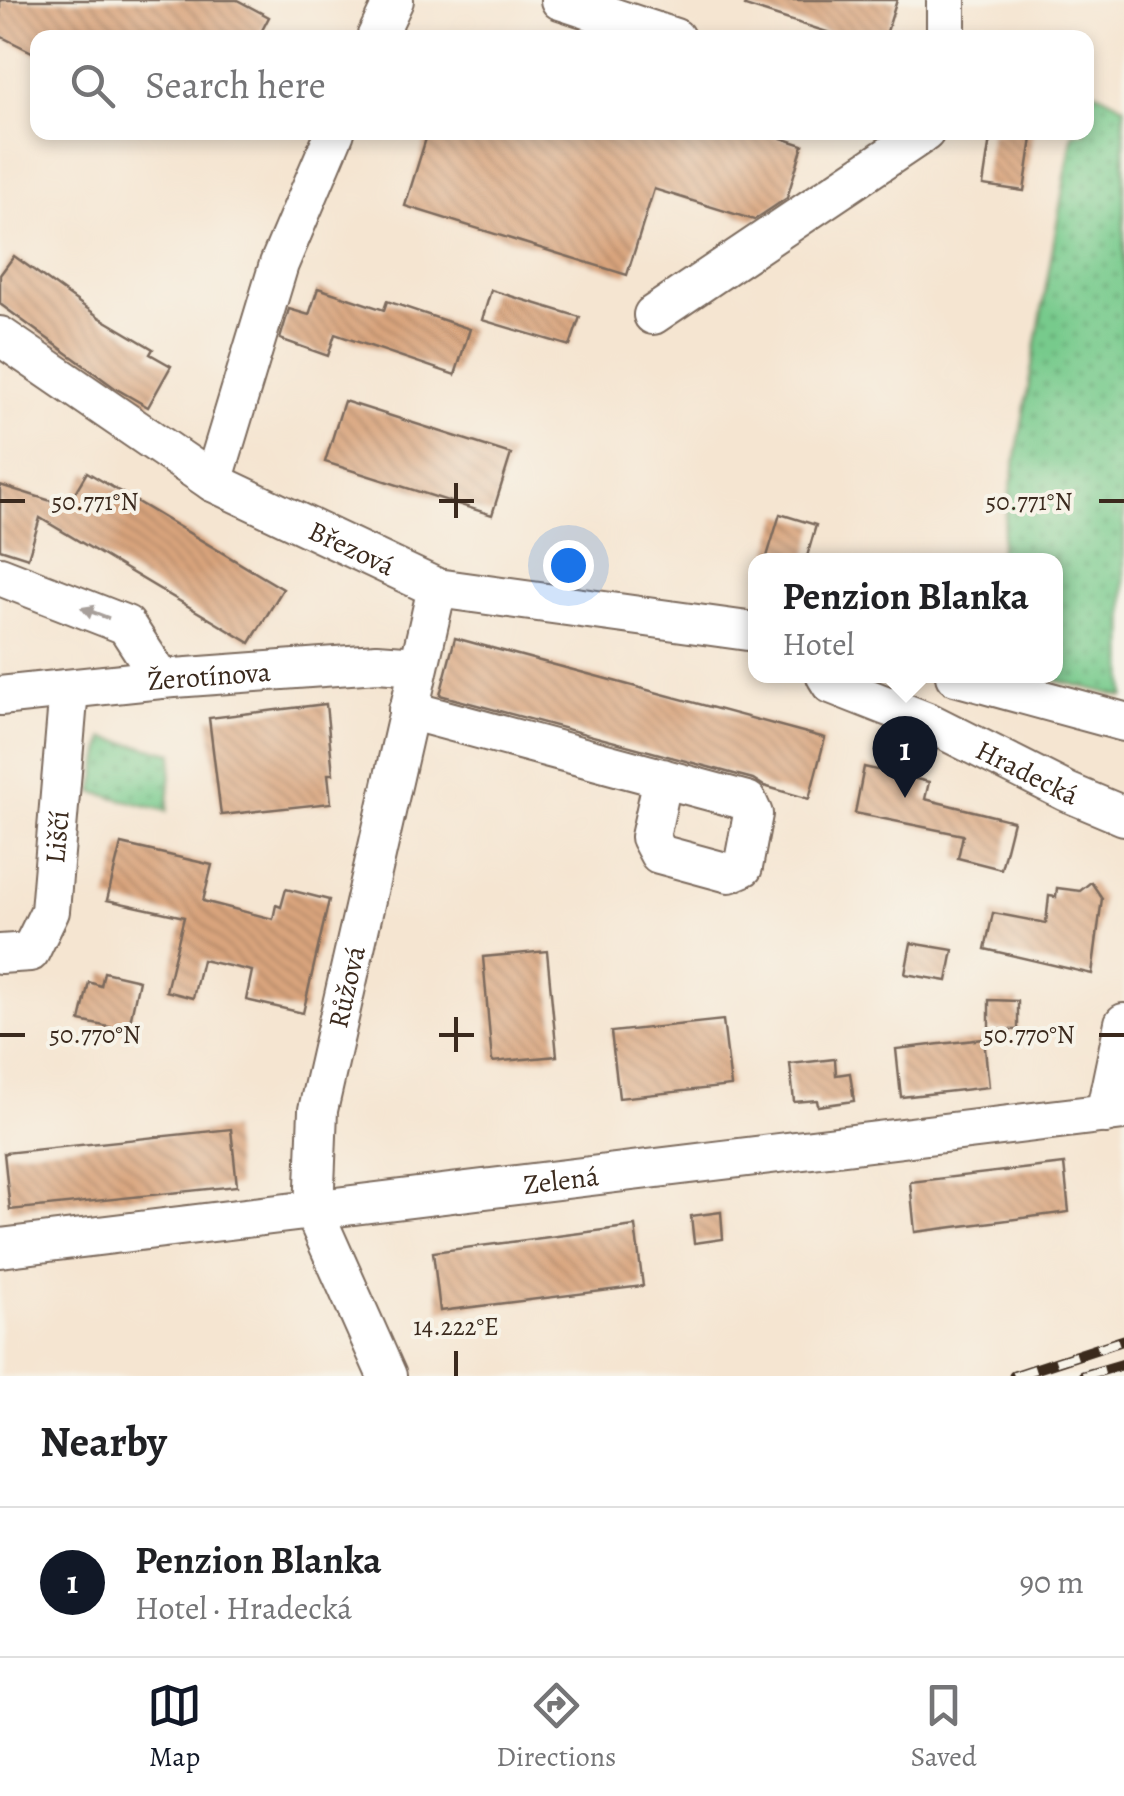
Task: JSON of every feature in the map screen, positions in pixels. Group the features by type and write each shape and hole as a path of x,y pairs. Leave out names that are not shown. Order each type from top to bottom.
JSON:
{"street":[{"path":"380,30 394,0"},
{"path":"560,0 651,30"},
{"path":"946,0 946,30"},
{"path":"213,482 279,264 332,140"},
{"path":"653,316 914,140"},
{"name":"Březová","path":"0,336 213,482 437,588 748,631"},
{"path":"0,576 126,624 161,679"},
{"name":"Růžová","path":"387,1376 314,1212 318,1110 437,588"},
{"name":"Žerotínova","path":"0,696 377,663 418,666"},
{"name":"Hradecká","path":"830,683 930,723 1124,816"},
{"path":"981,683 1124,722"},
{"name":"Liščí","path":"0,954 30,952 50,911 69,689"},
{"path":"408,710 663,778"},
{"path":"1114,1113 1124,1024"},
{"name":"Zelená","path":"0,1248 1114,1113"}],"green space":[{"path":"1094,91 1124,106 1124,697 1063,682 1063,553 999,553 1072,140 1094,140"},
{"path":"104,738 173,753 167,811 93,792"}],"building":[{"path":"0,0 237,0 269,17 262,30 30,30 30,51 0,36"},
{"path":"746,0 897,0 888,30 821,30 745,6"},
{"path":"426,140 788,140 803,145 787,198 754,220 654,189 627,275 405,206"},
{"path":"990,140 1032,140 1024,191 983,185"},
{"path":"14,256 99,317 153,349 150,354 171,366 148,407 115,388 0,304 0,275"},
{"path":"318,288 384,310 387,301 470,329 455,375 335,334 328,356 280,339 289,309 309,315"},
{"path":"491,290 580,317 570,346 482,320"},
{"path":"344,401 511,454 492,515 325,462"},
{"path":"87,472 283,589 250,643 40,518 28,558 0,549 0,485 67,506"},
{"path":"780,514 816,525 808,553 768,553"},
{"path":"455,638 825,738 809,799 753,779 440,695"},
{"path":"326,704 333,774 328,774 331,803 221,815 209,718"},
{"path":"864,767 929,782 925,799 1013,821 1001,869 958,858 963,835 855,813"},
{"path":"121,844 212,865 203,901 273,919 286,889 329,900 303,1013 246,1000 252,971 202,960 193,998 166,991 184,917 107,900"},
{"path":"1091,882 1102,898 1092,974 985,949 993,913 1046,923 1049,896 1056,897 1057,888 1080,891"},
{"path":"911,943 953,950 947,981 905,974"},
{"path":"547,951 557,1056 492,1062 483,957"},
{"path":"104,972 139,980 128,1031 80,1021 89,982 101,986"},
{"path":"989,1000 1018,1001 1018,1030 989,1029"},
{"path":"723,1020 731,1086 619,1098 611,1032"},
{"path":"984,1039 989,1087 901,1097 896,1049"},
{"path":"835,1059 836,1075 850,1073 854,1101 818,1106 817,1100 794,1102 790,1064"},
{"path":"231,1129 237,1186 10,1210 4,1153"},
{"path":"1064,1164 1069,1212 915,1232 910,1182"},
{"path":"721,1212 723,1239 694,1243 691,1216"},
{"path":"635,1226 643,1286 440,1311 433,1252"}],"railway":[{"path":"1014,1376 1124,1340"},
{"path":"1083,1376 1124,1364"}],"place":[{"name":"Penzion Blanka","path":"905,798"}]}
